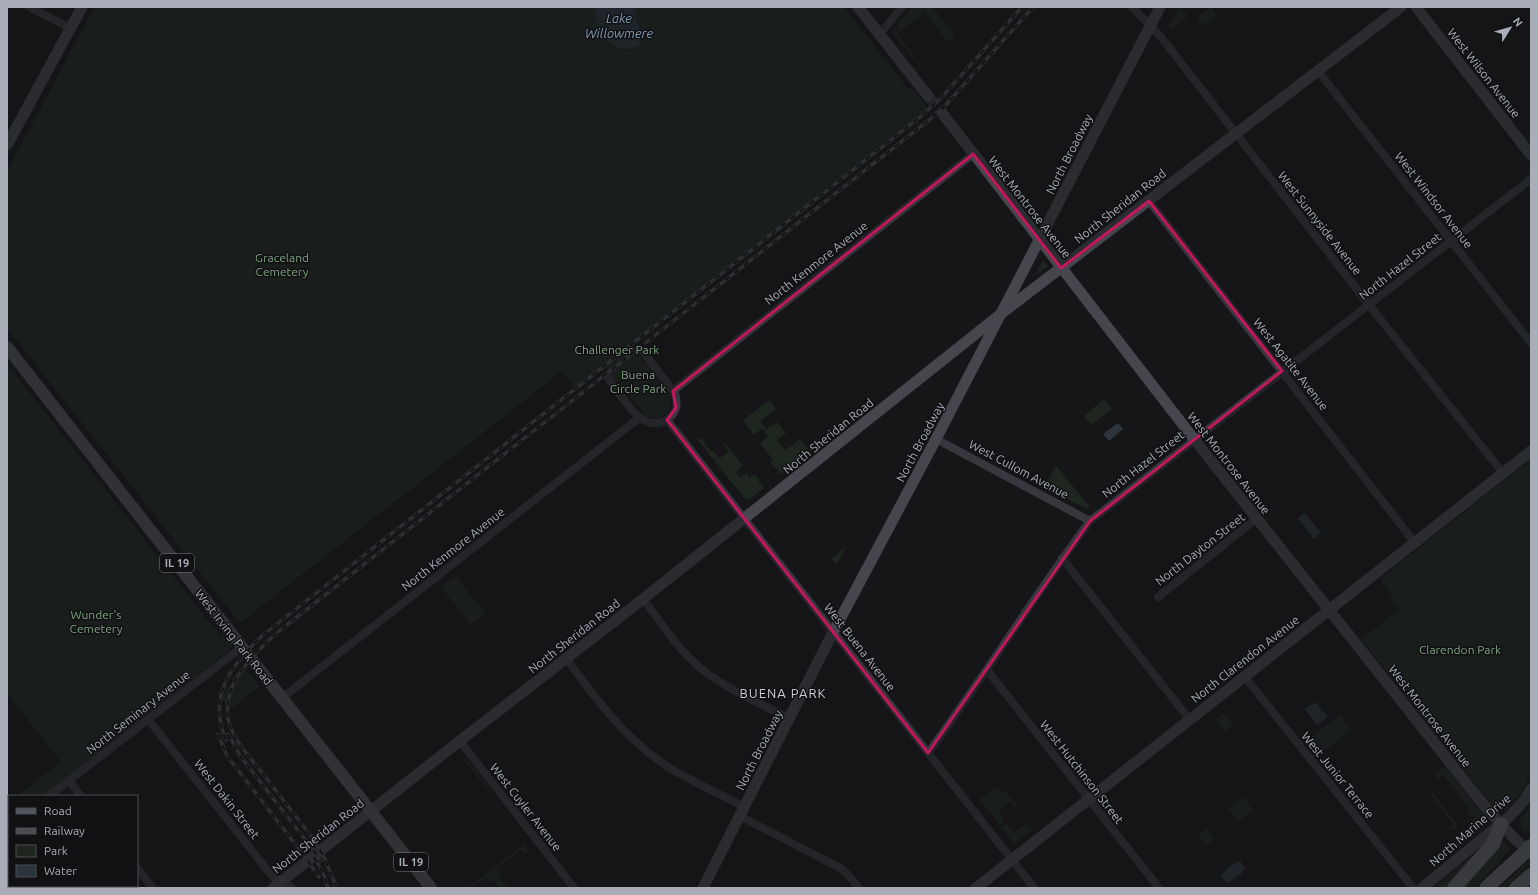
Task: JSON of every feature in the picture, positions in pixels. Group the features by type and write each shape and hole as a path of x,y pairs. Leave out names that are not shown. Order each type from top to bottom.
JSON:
{"highway":[{"path":"1454,888 1493,844 1501,824"},
{"path":"1486,888 1525,855 1531,846"},
{"path":"1516,888 1531,875"}],"main road":[{"path":"7,145 82,7"},
{"path":"858,7 928,96"},
{"name":"North Broadway","path":"703,888 833,632 1002,313 1160,7"},
{"name":"North Sheridan Road","path":"277,885 643,599 1002,313 1401,7"},
{"name":"West Wilson Avenue","path":"1416,7 1531,155"},
{"name":"West Montrose Avenue","path":"942,113 1256,519 1525,855"},
{"name":"West Irving Park Road","path":"7,347 431,888"},
{"name":"North Clarendon Avenue","path":"976,888 1531,451"},
{"name":"North Marine Drive","path":"1422,888 1501,824 1516,810 1531,789"}],"street":[{"path":"29,7 70,28"},
{"path":"880,34 902,7"},
{"name":"West Sunnyside Avenue","path":"1132,7 1151,25 1503,473"},
{"name":"West Windsor Avenue","path":"1318,71 1531,343"},
{"name":"North Kenmore Avenue","path":"673,390 973,154"},
{"name":"North Hazel Street","path":"928,753 987,670 1062,558 1090,521 1531,179"},
{"name":"West Agatite Avenue","path":"1149,201 1415,543"},
{"path":"608,378 639,418 655,424 667,420 676,408 677,398 673,390 642,350"},
{"name":"North Kenmore Avenue","path":"282,698 639,418"},
{"name":"West Buena Avenue","path":"667,420 1034,888"},
{"name":"West Cullom Avenue","path":"936,439 1090,521"},
{"name":"North Dayton Street","path":"1158,597 1256,519"},
{"path":"1062,558 1190,720"},
{"path":"643,599 683,651 698,666 733,690 790,718"},
{"name":"North Seminary Avenue","path":"50,795 242,647"},
{"path":"566,658 611,717 638,744 669,767 842,869 859,888"},
{"name":"West Hutchinson Street","path":"987,670 1088,800 1159,888"},
{"name":"West Junior Terrace","path":"1245,677 1413,888"},
{"name":"West Dakin Street","path":"148,719 271,874 277,885 292,888"},
{"name":"West Cuyler Avenue","path":"460,741 574,888"},
{"path":"68,781 79,795"},
{"path":"138,869 153,888"}],"highlighted area":[{"path":"973,154 1061,268 1149,201 1282,371 1090,521 928,753 667,420 676,408 673,391"}],"green space":[{"name":"Graceland Cemetery","path":"95,7 844,7 909,90 912,87 929,109 924,117 636,343 636,350 670,396 670,407 665,415 656,418 646,416 606,369 577,390 562,371 240,623 7,328 7,171"},
{"path":"912,7 932,7 956,36 948,42 925,12 900,32 897,25"},
{"path":"1179,7 1186,13 1187,17 1170,30 1169,25"},
{"path":"1211,7 1217,15 1203,26 1197,18"},
{"path":"896,27 897,34 920,64 919,65 892,32"},
{"path":"1043,260 1048,266 1034,276 1035,275"},
{"name":"Wunder's Cemetery","path":"7,364 220,636 224,633 233,646 195,678 45,795 18,795 61,762 7,693"},
{"path":"1104,399 1112,409 1091,425 1084,416"},
{"path":"770,400 776,409 760,421 766,429 777,422 786,433 777,440 785,450 800,439 811,451 783,473 779,473 778,469 770,462 773,460 760,443 768,436 762,428 754,435 743,420"},
{"path":"702,438 710,451 713,451 720,458 729,452 723,444 725,443 743,466 736,472 740,477 748,472 747,475 749,477 755,475 759,479 759,483 763,485 763,489 748,500 745,499 698,440"},
{"name":"Clarendon Park","path":"1531,459 1531,770 1524,788 1516,800 1512,805 1501,811 1495,809 1361,639 1399,610 1390,598 1393,595 1380,579"},
{"path":"1056,466 1090,507 1087,509 1044,487"},
{"path":"844,548 845,549 837,564 831,559"},
{"path":"456,576 485,613 471,625 441,587"},
{"path":"245,668 259,686 230,709 218,694 232,682 232,678"},
{"path":"1224,713 1234,726 1225,732 1216,720"},
{"path":"1340,715 1351,730 1323,752 1312,737"},
{"path":"466,758 492,791 490,793 464,760"},
{"path":"1445,766 1484,817 1485,821 1481,830 1451,854 1446,848 1457,839 1463,829 1465,830 1473,821 1474,816 1466,814 1470,810 1443,775 1438,779 1434,775"},
{"path":"997,786 1003,792 1005,791 1019,808 1017,810 1010,801 999,810 1000,815 1004,820 1000,825 979,799"},
{"path":"1432,792 1457,824 1454,831 1450,828 1453,824 1430,794"},
{"path":"1243,797 1253,810 1238,821 1228,809"},
{"path":"1531,806 1531,831 1526,834 1521,827 1520,819"},
{"path":"1026,823 1032,831 1014,844 1001,827 1006,824 1015,832"},
{"path":"1206,828 1214,839 1206,845 1198,835"},
{"path":"1502,841 1504,841 1511,849 1500,860 1501,861 1474,888 1460,888"},
{"path":"524,844 529,851 525,854 521,850 497,868 501,873 498,875 508,888 499,888 493,879 489,882 486,877 471,888 468,888"},
{"path":"1476,852 1449,888 1433,888"},
{"path":"1531,858 1531,863 1505,888 1500,888"}],"water":[{"name":"Lake Willowmere","path":"596,7 637,7 635,19 643,35 640,45 631,49 620,48 608,41 599,29"},
{"path":"1118,423 1123,429 1109,441 1103,434"},
{"path":"1305,513 1321,533 1314,539 1298,518"},
{"path":"1315,702 1328,717 1317,725 1305,709"},
{"path":"1240,861 1245,868 1241,874 1227,883 1221,876 1229,867"}],"tunnel":[{"path":"928,96 942,113"}],"railway":[{"path":"226,740 221,724 219,709 221,695 225,682 232,670 251,646 920,117 942,97 1022,7"},
{"path":"337,888 323,855 314,840 238,743 233,733 228,718 228,703 231,690 246,664 278,632 929,120 944,107 1033,7"},
{"path":"218,734 227,756 319,877"},
{"path":"228,734 241,757 321,861"},
{"path":"314,857 324,875 328,888"}],"district":[{"name":"BUENA PARK","path":"783,693"}],"park label":[{"name":"Challenger Park","path":"617,349"},
{"name":"Buena Circle Park","path":"638,381"}]}
